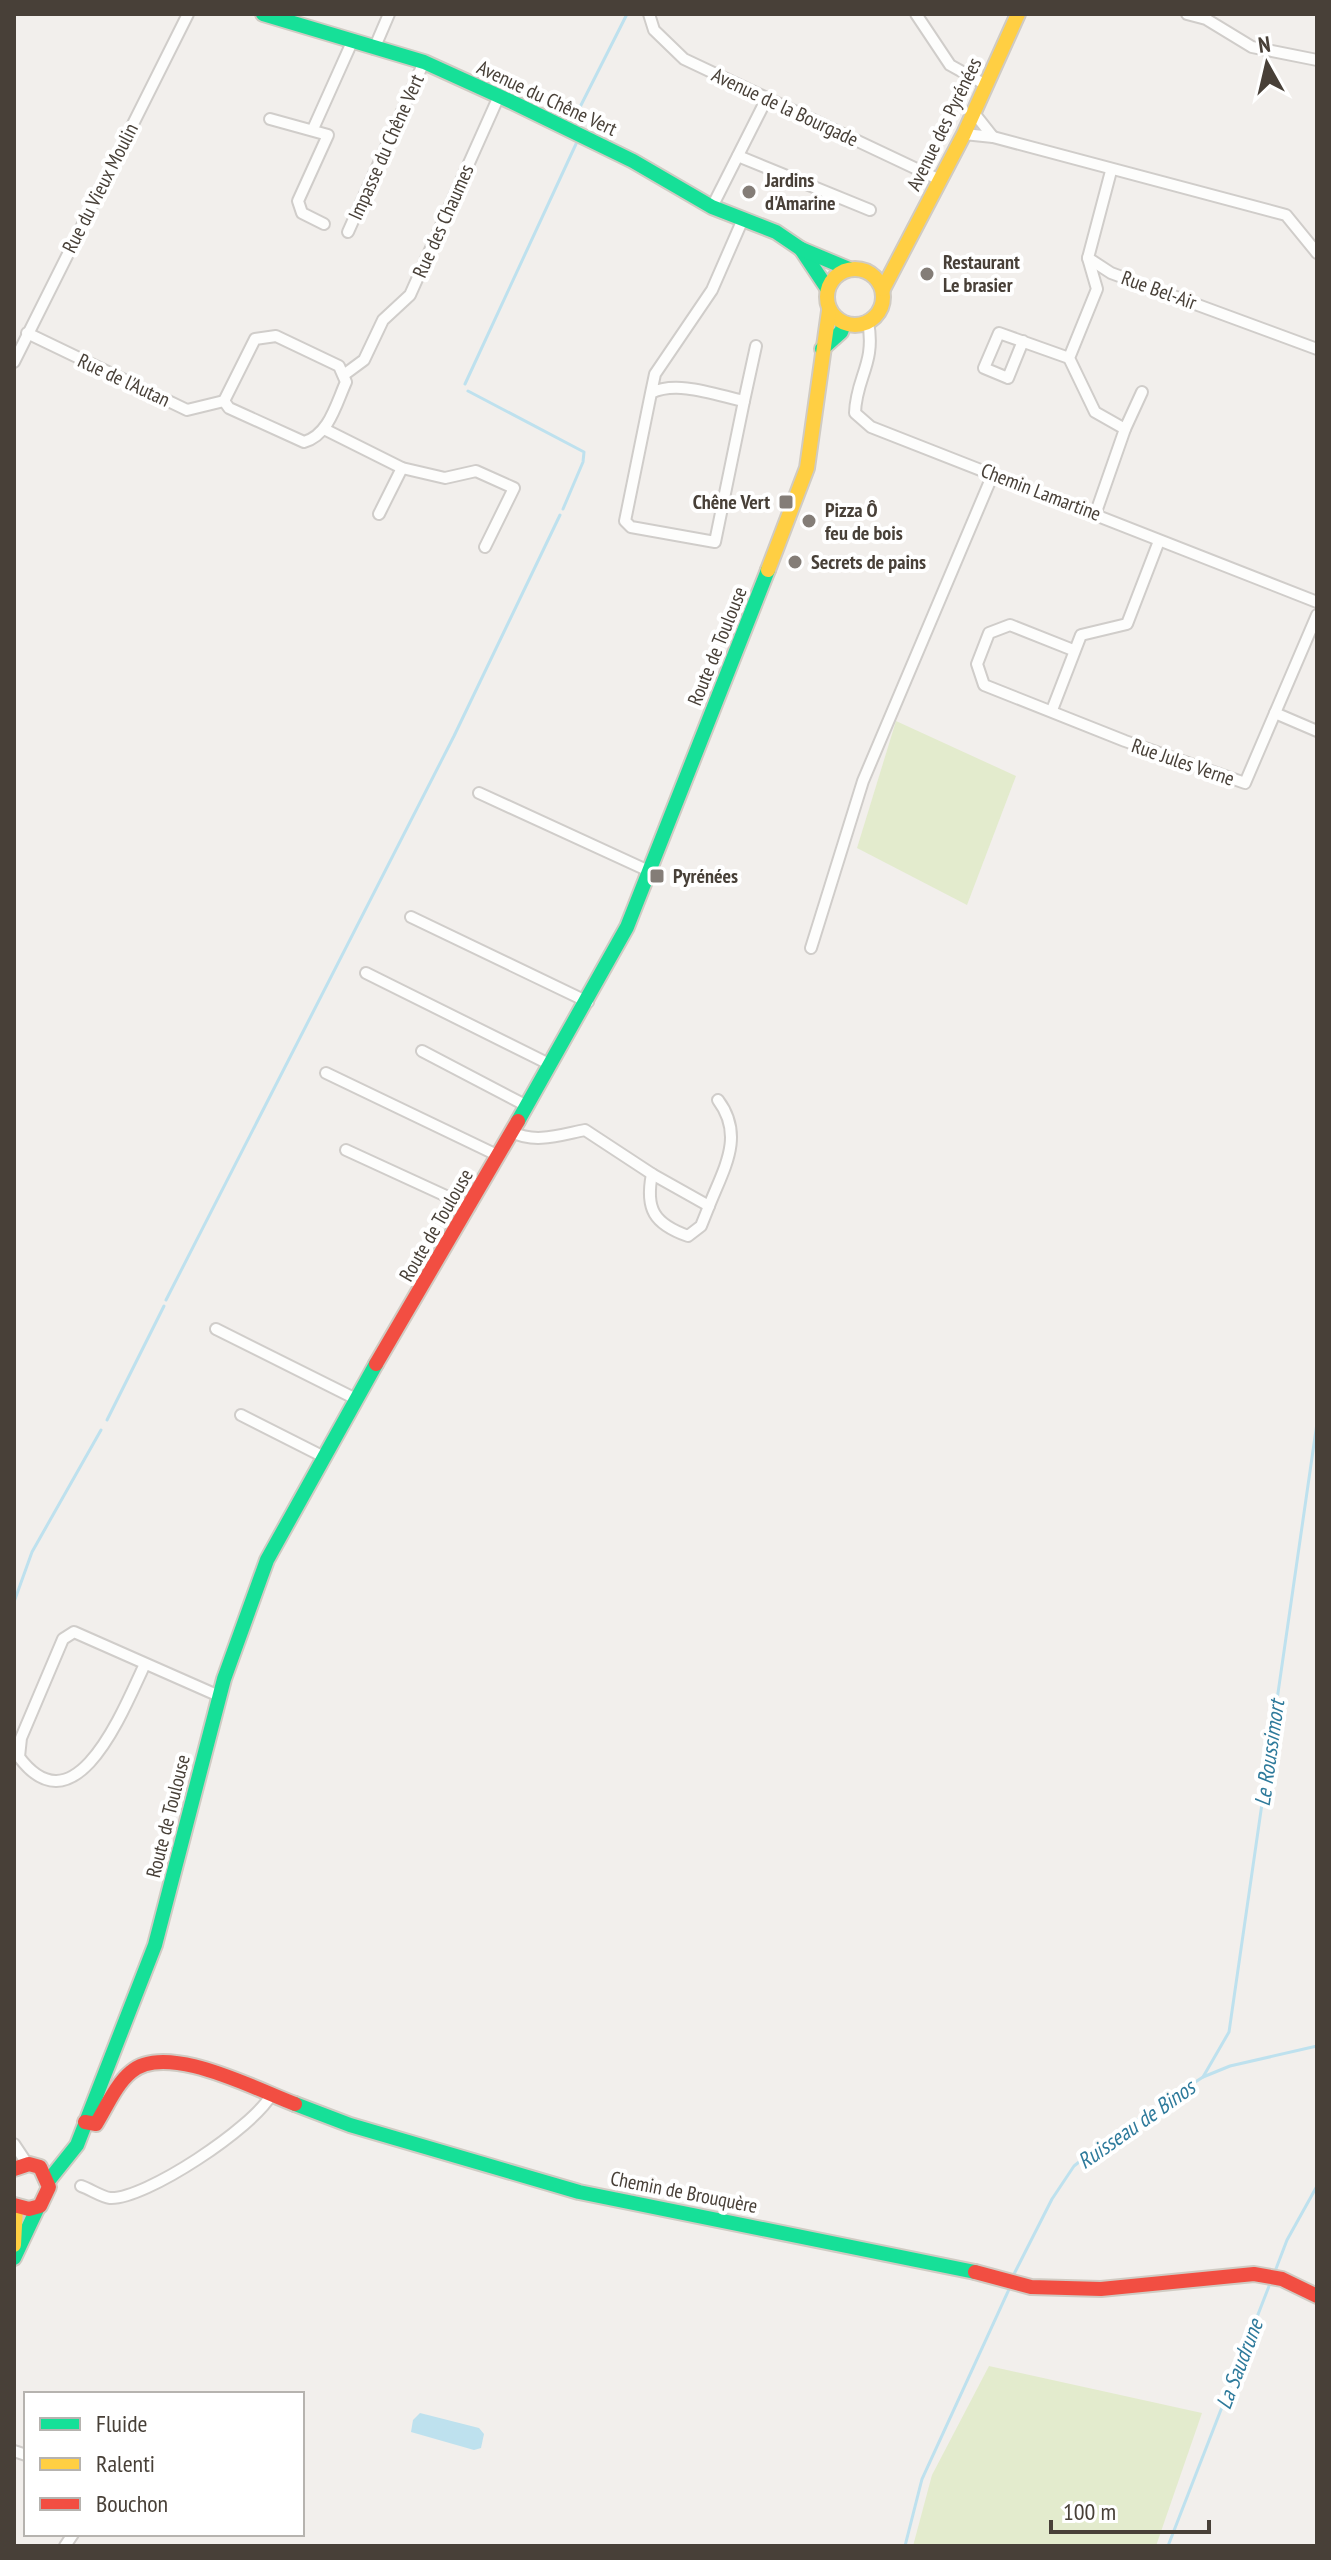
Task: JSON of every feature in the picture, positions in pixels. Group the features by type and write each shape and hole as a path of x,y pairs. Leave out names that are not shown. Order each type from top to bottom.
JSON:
{"main road":[{"name":"Avenue du Chêne Vert","path":"263,14 424,62 633,161 712,207 776,232 801,249 822,255 849,269"},
{"name":"Avenue des Pyrénées","path":"883,289 964,134 1018,14"},
{"name":"Avenue du Chêne Vert","path":"801,249 827,288"},
{"name":"Avenue des Pyrénées","path":"870,273 902,250"},
{"path":"849,269 870,273 883,289 879,312 868,322 844,324 829,311 827,288 839,273 849,269"},
{"name":"Route de Toulouse","path":"38,2207 47,2199 49,2180 77,2145 155,1945 219,1696 249,1601 267,1560 322,1456 588,1002 651,872 807,468 816,425 820,343 829,311"},
{"path":"822,349 841,332 844,324"},
{"name":"Chemin de Brouquère","path":"85,2122 96,2124 129,2073 143,2064 160,2060 189,2064 350,2125 579,2192 961,2268 1031,2287 1101,2289 1254,2274 1282,2279 1317,2296"},
{"name":"Route de Toulouse","path":"26,2167 62,2151 85,2122"},
{"path":"26,2167 49,2180"},
{"path":"14,2248 18,2216 15,2206 38,2207 14,2258"}],"street":[{"name":"Rue du Vieux Moulin","path":"14,362 188,14"},
{"path":"374,49 389,14"},
{"name":"Avenue de la Bourgade","path":"649,14 654,30 684,59 940,180"},
{"path":"916,14 950,65 986,85"},
{"path":"1187,14 1206,19 1252,47 1317,60"},
{"path":"270,119 313,129 352,42"},
{"name":"Impasse du Chêne Vert","path":"348,232 424,62"},
{"name":"Rue des Chaumes","path":"345,374 364,360 383,320 410,295 499,96"},
{"path":"712,207 767,98"},
{"path":"974,113 993,137"},
{"name":"Impasse du Chêne Vert","path":"313,129 328,135 298,201 302,213 324,224"},
{"path":"964,134 993,137 1111,171 1286,215 1317,253"},
{"path":"738,156 870,210"},
{"path":"1069,358 1097,289 1088,258 1111,171"},
{"path":"743,219 712,290 655,374 625,521 631,527 715,542 756,346"},
{"name":"Rue Bel-Air","path":"1088,258 1111,273 1317,349"},
{"name":"Chemin Lamartine","path":"868,322 871,359 856,399 855,413 871,427 1096,512 1159,541 1317,602"},
{"name":"Rue de l'Autan","path":"27,333 187,410 224,401"},
{"path":"1023,341 1008,378 984,368 999,333 1023,341 1069,358 1095,412 1125,429"},
{"path":"276,336 339,366 345,374 346,382 324,429 315,439 304,442 229,408 224,401 255,339 276,336"},
{"path":"663,363 667,381 674,387"},
{"path":"651,393 674,387 744,401"},
{"path":"1096,512 1125,429 1142,392"},
{"path":"324,429 402,468 423,470 445,478 476,471 514,488 485,547"},
{"path":"379,514 402,468"},
{"path":"811,948 863,781 993,474"},
{"path":"1073,650 1010,625 989,633 977,664 984,685 1052,710 1081,635 1127,624 1159,541"},
{"name":"Rue Jules Verne","path":"1052,710 1125,741 1245,783 1317,615"},
{"path":"1275,713 1317,731"},
{"path":"479,793 651,872"},
{"path":"411,917 588,1002"},
{"path":"366,973 551,1065"},
{"path":"422,1051 527,1106"},
{"path":"326,1073 499,1156"},
{"path":"652,1174 649,1191 651,1211 668,1229 688,1236 701,1226 731,1152 731,1118 718,1100"},
{"path":"512,1132 526,1139 537,1139 585,1130 652,1174 709,1206"},
{"path":"346,1150 470,1207"},
{"path":"216,1329 356,1399"},
{"path":"241,1415 322,1456"},
{"path":"145,1664 102,1748 86,1768 69,1780 49,1780 31,1774 19,1757 21,1738 63,1639 74,1632 219,1696"},
{"path":"81,2186 110,2198 135,2191 233,2137 259,2114 271,2095"},
{"path":"14,2144 26,2167"}],"green space":[{"path":"896,721 1016,776 967,905 857,848"},
{"path":"989,2366 1202,2413 1156,2546 913,2546 932,2475"}],"water":[{"path":"420,2413 479,2428 484,2434 481,2448 474,2450 411,2432 413,2420"}],"waterway":[{"path":"576,115 627,14"},
{"path":"465,384 576,144"},
{"path":"468,391 584,452 583,462 563,509"},
{"path":"166,1300 454,736 560,515"},
{"path":"107,1420 164,1306"},
{"name":"Le Roussimort","path":"1203,2077 1229,2032 1317,1423"},
{"path":"14,1602 32,1552 101,1430"},
{"name":"Ruisseau de Binos","path":"1013,2276 1052,2199 1074,2166 1109,2138 1203,2077 1230,2066 1317,2046"},
{"name":"La Saudrune","path":"1274,2274 1287,2240 1317,2186"},
{"name":"La Saudrune","path":"1168,2546 1271,2281"},
{"name":"Ruisseau de Binos","path":"905,2546 922,2479 1010,2287"}],"traffic: fast":[{"path":"263,14 424,62 512,102 633,161 712,207 776,232 801,249 827,288"},
{"path":"801,249 849,269"},
{"path":"822,349 841,332 844,324"},
{"path":"518,1121 627,927 768,570"},
{"path":"49,2180 77,2145 155,1945 224,1679 267,1560 376,1364"},
{"path":"295,2104 350,2125 579,2192 975,2272"},
{"path":"14,2258 38,2207"}],"traffic: slow":[{"path":"883,289 964,134 1018,14"},
{"path":"855,269 875,277 883,297 875,317 855,325 835,317 827,297 835,277 855,269"},
{"path":"768,570 807,468 829,311"},
{"path":"14,2245 16,2206"}],"traffic: jam":[{"path":"376,1364 518,1121"},
{"path":"85,2122 96,2124 131,2072 147,2064 166,2062 212,2071 295,2104"},
{"path":"14,2169 29,2164 40,2167 49,2187 40,2206 29,2209 14,2205"},
{"path":"975,2272 1031,2287 1101,2289 1254,2274 1282,2279 1317,2296"}],"place":[{"name":"Jardins d'Amarine","path":"749,192"},
{"name":"Restaurant Le brasier","path":"927,274"},
{"name":"Chêne Vert","path":"786,502"},
{"name":"Pizza Ô feu de bois","path":"809,521"},
{"name":"Secrets de pains","path":"795,562"},
{"name":"Pyrénées","path":"657,876"}]}
